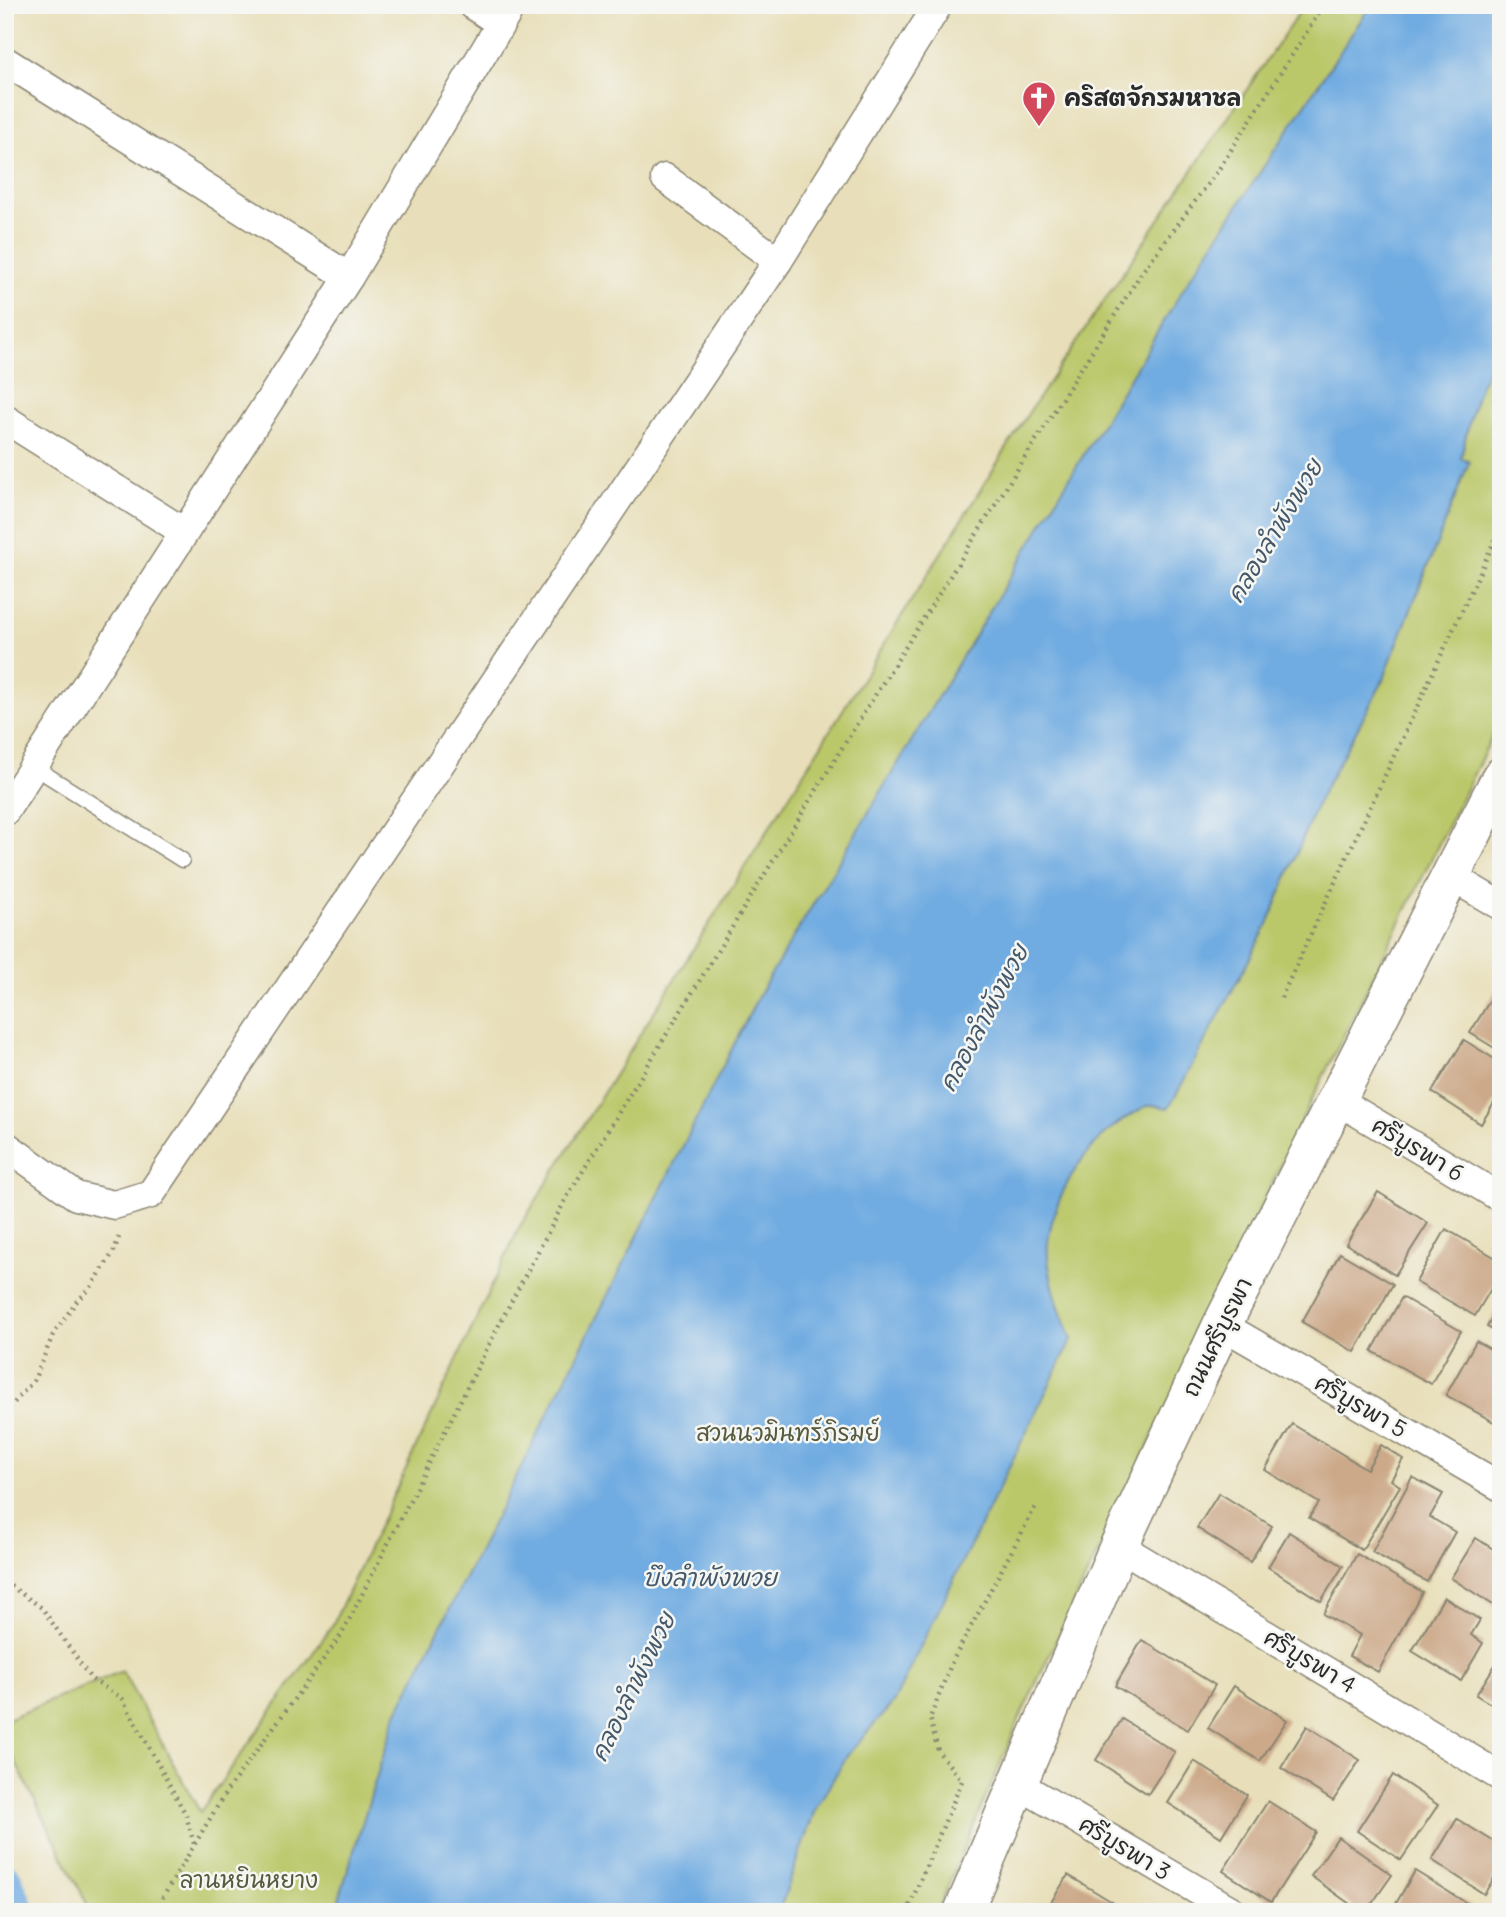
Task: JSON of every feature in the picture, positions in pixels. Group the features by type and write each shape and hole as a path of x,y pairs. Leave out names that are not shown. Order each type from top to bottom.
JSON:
{"street":[{"path":"10,794 34,766 349,277 506,14 473,5"},
{"path":"5,1144 76,1196 114,1205 151,1194 778,261 938,5"},
{"path":"5,61 349,277"},
{"path":"665,178 778,261"},
{"path":"5,419 184,532"},
{"name":"ถนนศรีบูรพา","path":"963,1912 1119,1546 1222,1325 1501,776"},
{"path":"1452,877 1501,906"},
{"name":"ศรีบูรพา 6","path":"1335,1099 1501,1198"},
{"name":"ศรีบูรพา 5","path":"1222,1325 1501,1487"},
{"name":"ศรีบูรพา 4","path":"1119,1546 1501,1777"},
{"name":"ศรีบูรพา 3","path":"1016,1783 1234,1912"}],"lane":[{"path":"34,766 182,860"}],"path":[{"path":"160,1912 163,1897 226,1792 342,1634 567,1197 850,736 1142,272 1217,172 1324,5"},
{"path":"1281,998 1501,527"},
{"path":"5,1413 34,1380 53,1335 76,1302 90,1289 114,1251"},
{"path":"907,1912 962,1782 938,1751 930,1718 952,1662 1037,1504"},
{"path":"5,1582 42,1608 91,1679 122,1698 187,1815 194,1846"}],"green space":[{"name":"บึงลำพังพวย","path":"1304,5 1501,5 1501,719 1310,1103 1022,1713 937,1912 91,1912 5,1741 5,1720 122,1671 200,1812 332,1626 519,1228 1031,409"}],"water":[{"name":"บึงลำพังพวย","path":"1371,5 1501,5 1501,342 1481,384 1472,412 1461,458 1469,462 1381,685 1318,801 1268,924 1169,1108 1149,1105 1117,1124 1090,1150 1068,1182 1053,1217 1048,1259 1057,1302 1072,1339 893,1703 848,1754 815,1810 781,1912 335,1912 395,1717 761,991 1188,281"}],"building":[{"path":"1501,982 1501,1052 1470,1033"},
{"path":"1464,1040 1501,1063 1501,1092 1481,1124 1432,1092"},
{"path":"1378,1192 1428,1223 1395,1275 1346,1244"},
{"path":"1446,1229 1501,1261 1501,1272 1475,1316 1416,1282"},
{"path":"1340,1253 1393,1284 1355,1352 1302,1322"},
{"path":"1402,1297 1461,1331 1431,1384 1372,1351"},
{"path":"1501,1303 1501,1335 1487,1327"},
{"path":"1476,1341 1501,1355 1501,1426 1446,1395"},
{"path":"1292,1424 1367,1469 1381,1445 1403,1459 1391,1480 1400,1486 1362,1550 1309,1518 1319,1503 1265,1470"},
{"path":"1412,1477 1443,1494 1430,1517 1455,1532 1427,1582 1372,1552"},
{"path":"1219,1493 1272,1526 1250,1562 1197,1528"},
{"path":"1289,1532 1343,1566 1321,1601 1268,1567"},
{"path":"1476,1538 1501,1554 1501,1610 1451,1578"},
{"path":"1357,1554 1422,1592 1378,1672 1349,1656 1360,1635 1323,1614"},
{"path":"1444,1597 1480,1620 1471,1635 1483,1643 1461,1681 1412,1651"},
{"path":"1142,1640 1215,1685 1188,1730 1115,1686"},
{"path":"1499,1659 1501,1660 1501,1710 1476,1695"},
{"path":"1234,1686 1287,1720 1260,1761 1208,1728"},
{"path":"1122,1719 1175,1752 1148,1794 1096,1760"},
{"path":"1307,1726 1360,1760 1333,1801 1281,1768"},
{"path":"1194,1761 1247,1795 1221,1837 1168,1803"},
{"path":"1393,1775 1438,1805 1401,1860 1357,1831"},
{"path":"1268,1801 1316,1832 1271,1902 1223,1871"},
{"path":"1457,1819 1501,1846 1501,1867 1484,1894 1432,1860"},
{"path":"1338,1837 1392,1875 1366,1912 1361,1912 1311,1876"},
{"path":"1415,1871 1481,1912 1391,1912"},
{"path":"1068,1875 1122,1908 1120,1912 1045,1912"}],"waterway":[{"path":"5,1881 18,1912"}],"place":[{"name":"คริสตจักรมหาชล","path":"1039,128"}],"water label":[{"name":"คลองลำพังพวย","path":"1275,531"},
{"name":"คลองลำพังพวย","path":"984,1018"},
{"name":"คลองลำพังพวย","path":"633,1687"}],"park label":[{"name":"สวนนวมินทร์ภิรมย์","path":"788,1433"},
{"name":"ลานหยินหยาง","path":"249,1880"}]}
